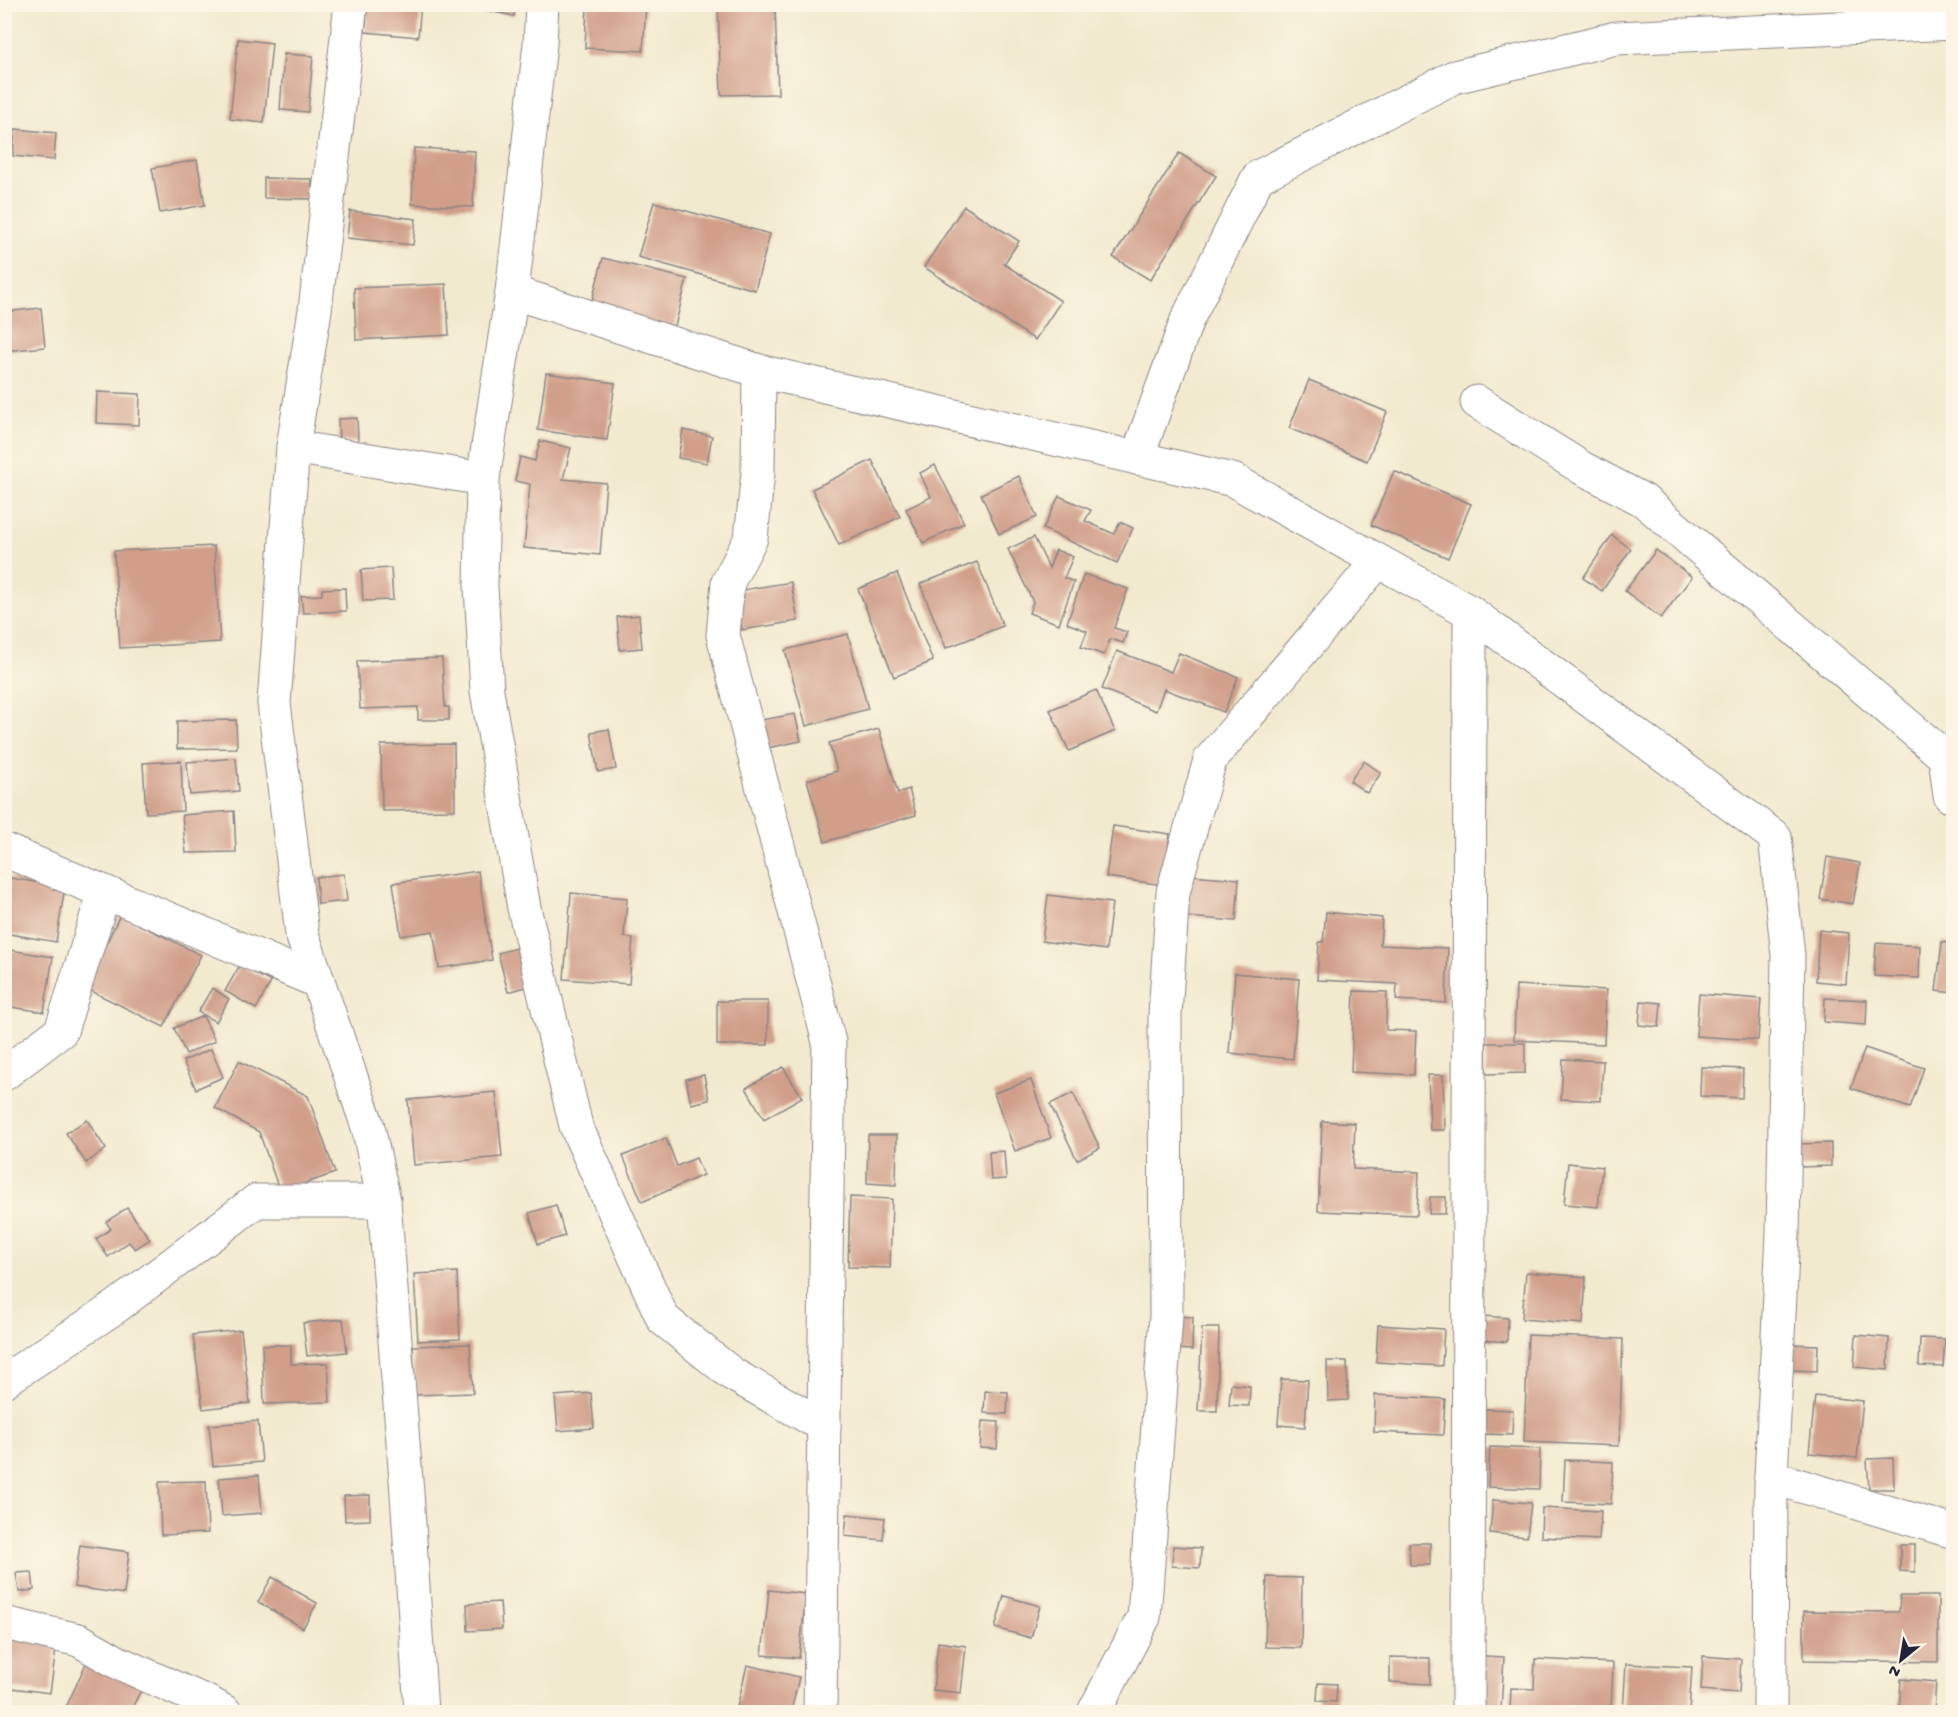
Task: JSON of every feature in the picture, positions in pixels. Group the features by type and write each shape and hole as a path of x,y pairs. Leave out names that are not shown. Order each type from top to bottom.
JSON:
{"street":[{"path":"351,4 315,310 293,447 273,703 302,933 368,1126 384,1201 407,1493 421,1713"},
{"path":"542,4 540,44 512,292 483,479 481,587 487,691 524,908 576,1126 663,1319 732,1374 824,1426"},
{"path":"1137,458 1187,320 1258,177 1454,77 1616,38 1953,23"},
{"path":"512,292 759,371 1233,480 1470,612 1775,837 1788,955 1783,1234 1771,1476 1770,1713"},
{"path":"759,371 758,472 752,538 728,582 723,635 829,1042 820,1713"},
{"path":"1477,402 1582,468 1643,500 1945,757 1950,796 1953,797"},
{"path":"293,447 483,479"},
{"path":"1094,1713 1144,1617 1166,1316 1165,1015 1173,892 1210,760 1378,561"},
{"path":"1468,1713 1470,612"},
{"path":"4,850 317,981"},
{"path":"4,1074 61,1031 104,893"},
{"path":"4,1381 117,1306 256,1201 384,1201"},
{"path":"1771,1476 1953,1532"},
{"path":"4,1623 79,1640 117,1662 211,1704 225,1713"}],"building":[{"path":"368,4 421,4 418,37 365,32"},
{"path":"453,4 516,4 514,16"},
{"path":"587,4 646,4 643,51 585,48"},
{"path":"718,4 775,4 778,94 721,95"},
{"path":"238,39 272,43 264,123 230,119"},
{"path":"284,54 313,56 308,112 280,110"},
{"path":"15,129 56,133 54,160 13,156"},
{"path":"414,148 475,151 473,207 412,204"},
{"path":"1179,153 1216,176 1150,280 1113,257"},
{"path":"197,160 205,205 160,213 152,168"},
{"path":"264,178 312,179 312,199 264,198"},
{"path":"654,202 770,234 755,290 638,257"},
{"path":"964,206 1019,241 1004,264 1061,301 1035,340 924,267"},
{"path":"350,211 416,219 413,245 347,238"},
{"path":"603,258 687,279 675,326 658,322 587,320"},
{"path":"446,284 449,335 356,340 354,288"},
{"path":"41,308 45,347 4,351 4,312"},
{"path":"546,373 615,383 607,440 538,430"},
{"path":"1309,380 1387,412 1367,461 1289,428"},
{"path":"97,392 140,394 139,425 96,423"},
{"path":"357,418 358,441 339,442 338,419"},
{"path":"683,430 712,436 707,463 678,458"},
{"path":"540,441 571,448 563,479 606,483 600,555 524,548 530,484 515,481 520,457 535,461"},
{"path":"872,460 900,517 839,545 812,489"},
{"path":"935,465 964,523 923,543 906,509 931,497 920,473"},
{"path":"1394,471 1471,504 1448,558 1371,525"},
{"path":"1019,476 1037,517 999,534 981,494"},
{"path":"1059,496 1091,510 1085,521 1114,534 1120,522 1133,528 1117,563 1043,529"},
{"path":"1612,535 1631,549 1602,591 1583,578"},
{"path":"1034,537 1049,568 1056,550 1073,557 1064,578 1074,582 1059,624 1029,613 1033,602 1008,549"},
{"path":"214,546 220,642 120,648 114,551"},
{"path":"1656,550 1692,577 1661,618 1625,591"},
{"path":"977,562 1003,626 946,648 920,584"},
{"path":"391,568 393,600 363,601 361,570"},
{"path":"897,573 933,661 894,677 858,589"},
{"path":"1084,574 1128,589 1114,628 1127,632 1123,643 1110,639 1104,655 1081,647 1087,631 1067,623"},
{"path":"791,582 798,621 742,630 736,591"},
{"path":"345,588 346,611 303,613 301,596 322,595 322,589"},
{"path":"639,615 642,648 620,650 617,617"},
{"path":"848,634 868,709 806,726 785,650"},
{"path":"1117,651 1171,672 1179,653 1238,677 1224,712 1164,689 1156,711 1102,689"},
{"path":"442,658 445,707 449,707 449,720 418,720 418,707 360,709 357,661"},
{"path":"1096,690 1115,731 1069,751 1050,710"},
{"path":"795,714 801,741 767,748 761,720"},
{"path":"236,720 237,748 177,749 177,721"},
{"path":"609,729 616,769 598,772 591,732"},
{"path":"879,729 898,793 909,789 916,815 825,842 807,780 837,771 829,743"},
{"path":"454,744 455,810 382,811 381,745"},
{"path":"236,758 239,791 190,795 187,762"},
{"path":"181,761 183,811 146,813 143,763"},
{"path":"1364,761 1381,773 1367,793 1350,781"},
{"path":"234,811 236,852 186,853 182,815"},
{"path":"1113,826 1170,834 1163,885 1106,877"},
{"path":"1827,857 1860,863 1853,904 1820,899"},
{"path":"478,871 492,960 439,968 433,931 401,936 393,883"},
{"path":"344,874 347,901 318,904 316,877"},
{"path":"1190,875 1239,879 1236,921 1187,917"},
{"path":"4,877 65,887 56,942 4,933"},
{"path":"571,893 627,898 624,937 633,938 629,984 564,979"},
{"path":"1048,895 1112,903 1106,950 1042,941"},
{"path":"1326,912 1382,918 1380,945 1448,948 1446,1003 1396,1000 1397,984 1317,980 1319,942 1323,942"},
{"path":"120,915 201,955 164,1027 85,988"},
{"path":"1819,930 1849,933 1846,984 1816,981"},
{"path":"1942,942 1954,944 1954,993 1936,991"},
{"path":"1876,943 1920,946 1919,978 1874,976"},
{"path":"520,947 530,986 508,992 498,953"},
{"path":"4,949 53,957 44,1012 4,1006"},
{"path":"240,965 271,982 256,1009 225,991"},
{"path":"1235,973 1299,979 1293,1059 1229,1053"},
{"path":"1516,985 1606,990 1604,1044 1514,1040"},
{"path":"212,988 229,999 216,1022 198,1012"},
{"path":"1354,991 1387,992 1386,1030 1416,1031 1414,1075 1351,1072"},
{"path":"1699,994 1761,999 1758,1040 1696,1036"},
{"path":"1825,998 1867,1000 1866,1025 1824,1022"},
{"path":"717,1001 768,1001 768,1045 717,1045"},
{"path":"1641,1001 1661,1003 1659,1027 1639,1025"},
{"path":"203,1016 215,1041 186,1054 174,1028"},
{"path":"1486,1043 1525,1043 1525,1073 1486,1074"},
{"path":"1865,1048 1924,1068 1910,1108 1851,1088"},
{"path":"211,1049 223,1077 196,1089 183,1061"},
{"path":"1563,1059 1603,1061 1601,1101 1561,1099"},
{"path":"239,1061 308,1096 335,1173 280,1192 259,1132 215,1108"},
{"path":"783,1067 802,1097 764,1119 746,1088"},
{"path":"1701,1067 1743,1069 1742,1098 1700,1096"},
{"path":"704,1075 709,1100 691,1104 686,1079"},
{"path":"1428,1075 1443,1075 1445,1130 1430,1130"},
{"path":"1031,1080 1051,1138 1015,1151 994,1093"},
{"path":"496,1092 502,1157 414,1165 408,1100"},
{"path":"1073,1093 1100,1148 1077,1160 1050,1104"},
{"path":"87,1120 106,1149 86,1163 66,1133"},
{"path":"1322,1121 1355,1123 1353,1169 1419,1172 1417,1215 1318,1211"},
{"path":"868,1135 897,1135 896,1185 867,1183"},
{"path":"666,1138 677,1166 696,1158 703,1175 642,1202 623,1156"},
{"path":"1831,1143 1831,1166 1799,1167 1798,1144"},
{"path":"1004,1151 1006,1179 991,1180 989,1152"},
{"path":"1568,1163 1602,1167 1598,1207 1564,1204"},
{"path":"850,1197 892,1199 890,1268 848,1267"},
{"path":"1430,1197 1446,1197 1445,1214 1429,1214"},
{"path":"556,1205 565,1236 538,1244 529,1213"},
{"path":"127,1208 150,1239 135,1249 129,1242 108,1257 96,1239 111,1229 106,1222"},
{"path":"457,1272 460,1339 418,1341 414,1274"},
{"path":"1526,1272 1586,1277 1583,1324 1522,1319"},
{"path":"1176,1316 1193,1317 1192,1350 1175,1349"},
{"path":"1483,1316 1508,1318 1507,1342 1483,1340"},
{"path":"343,1319 347,1352 307,1356 303,1323"},
{"path":"1378,1325 1444,1329 1442,1366 1376,1362"},
{"path":"1202,1328 1219,1328 1217,1411 1198,1411"},
{"path":"241,1330 250,1403 203,1409 193,1335"},
{"path":"1528,1335 1623,1339 1619,1446 1524,1442"},
{"path":"1856,1335 1889,1338 1888,1370 1854,1367"},
{"path":"1920,1338 1945,1339 1943,1367 1919,1366"},
{"path":"470,1344 473,1393 415,1395 413,1346"},
{"path":"1790,1344 1818,1345 1817,1371 1789,1370"},
{"path":"262,1345 291,1345 291,1364 328,1363 330,1402 264,1404"},
{"path":"1327,1361 1347,1361 1348,1400 1328,1401"},
{"path":"1281,1379 1308,1380 1305,1427 1278,1425"},
{"path":"1231,1384 1250,1386 1249,1406 1229,1405"},
{"path":"985,1391 1008,1392 1007,1414 984,1413"},
{"path":"591,1393 594,1428 558,1431 555,1396"},
{"path":"1375,1395 1445,1399 1443,1435 1374,1432"},
{"path":"1815,1396 1863,1401 1857,1458 1809,1453"},
{"path":"1485,1409 1513,1410 1512,1435 1484,1434"},
{"path":"258,1421 262,1462 213,1466 209,1425"},
{"path":"982,1421 999,1422 997,1449 980,1448"},
{"path":"1490,1447 1540,1449 1539,1489 1488,1487"},
{"path":"1893,1458 1894,1489 1869,1489 1867,1459"},
{"path":"1565,1460 1613,1462 1611,1504 1563,1502"},
{"path":"259,1475 262,1513 222,1516 219,1478"},
{"path":"206,1481 208,1533 161,1535 159,1482"},
{"path":"370,1495 370,1520 345,1521 344,1496"},
{"path":"1493,1500 1531,1503 1527,1537 1490,1533"},
{"path":"1542,1508 1601,1511 1599,1540 1541,1537"},
{"path":"847,1514 885,1518 883,1540 845,1536"},
{"path":"1409,1543 1430,1543 1430,1565 1410,1565"},
{"path":"80,1545 129,1552 124,1594 74,1587"},
{"path":"1900,1545 1915,1545 1915,1572 1900,1571"},
{"path":"1173,1546 1201,1548 1200,1568 1172,1566"},
{"path":"32,1572 34,1590 19,1592 16,1573"},
{"path":"272,1577 317,1603 303,1628 258,1602"},
{"path":"1267,1577 1302,1578 1301,1648 1265,1647"},
{"path":"769,1590 806,1594 799,1658 762,1655"},
{"path":"1004,1596 1040,1606 1031,1638 995,1628"},
{"path":"1900,1596 1938,1596 1938,1662 1804,1660 1804,1611 1899,1612"},
{"path":"500,1602 502,1629 468,1631 467,1604"},
{"path":"8,1635 57,1641 50,1693 4,1687"},
{"path":"938,1642 966,1646 961,1693 933,1690"},
{"path":"1484,1656 1504,1657 1501,1711 1481,1710"},
{"path":"1703,1656 1741,1659 1739,1693 1701,1690"},
{"path":"1390,1657 1430,1658 1430,1684 1390,1682"},
{"path":"88,1659 144,1684 130,1712 64,1712"},
{"path":"1535,1659 1613,1663 1611,1712 1510,1712 1511,1688 1534,1689"},
{"path":"1626,1664 1692,1667 1689,1712 1623,1712"},
{"path":"747,1665 799,1677 791,1712 736,1712"},
{"path":"1901,1679 1936,1682 1934,1712 1899,1712"},
{"path":"1318,1683 1337,1684 1336,1702 1317,1701"}]}
